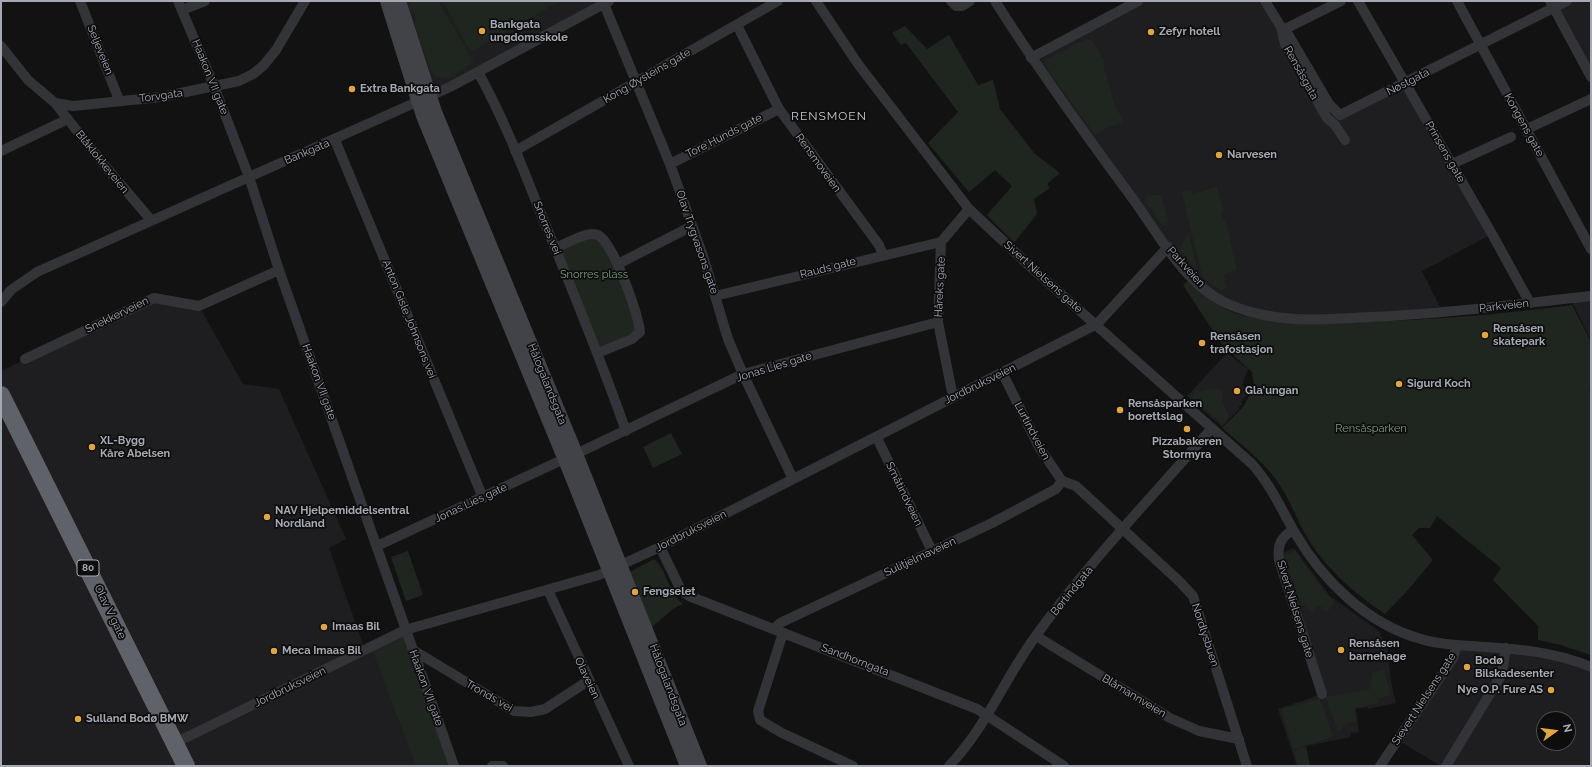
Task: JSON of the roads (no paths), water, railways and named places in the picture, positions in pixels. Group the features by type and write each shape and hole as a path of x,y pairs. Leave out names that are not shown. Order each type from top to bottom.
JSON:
{"highway":[{"name":"Olav V gate","path":"1,395 186,766"}],"street":[{"name":"Seljeveien","path":"80,1 119,100"},
{"path":"180,6 205,1"},
{"name":"Torvgata","path":"56,103 73,106 119,100 161,97 239,81 253,74 263,66 276,50 305,1"},
{"name":"Hålogalandsgata","path":"387,1 570,457 688,766"},
{"name":"Hålogalandsgata","path":"400,1 425,98"},
{"name":"Kong Øysteins gate","path":"515,151 778,1"},
{"name":"Sivert Nielsens gate","path":"816,1 858,64 969,208 1028,264 1097,324 1262,474 1274,492 1293,530 1318,567 1329,580 1361,609 1405,634 1432,642 1457,645"},
{"path":"951,1 956,6 962,6 970,1"},
{"name":"Parkveien","path":"995,1 1091,144 1168,247 1194,279 1219,299 1246,311 1268,316 1289,319 1325,319 1377,317 1591,296"},
{"path":"1032,58 1138,1"},
{"name":"Rensåsgata","path":"1265,1 1283,28 1285,44 1327,118 1335,125 1345,140"},
{"path":"1283,28 1341,1"},
{"name":"Prinsens gate","path":"1358,1 1530,303"},
{"name":"Kongens gate","path":"1457,1 1591,249"},
{"name":"Nøstgata","path":"1283,28 1329,104 1340,115 1481,45 1552,4 1567,1"},
{"name":"Bankgata","path":"2,300 37,272 151,220 335,140 450,87 607,2"},
{"name":"Olav Trygvasons gate","path":"607,2 670,164 692,226 728,339 793,479"},
{"path":"1552,4 1591,77"},
{"name":"Haakon VII gate","path":"180,6 214,86 249,177 279,270 378,546 405,630 454,766"},
{"name":"Rensmoveien","path":"737,25 779,109 879,245 883,255"},
{"path":"2,47 28,80 56,103"},
{"name":"Snorres vei","path":"478,72 515,151 556,248 598,353 626,432"},
{"path":"1527,129 1591,99"},
{"name":"Blåklokkeveien","path":"56,103 151,220"},
{"name":"Tore Hunds gate","path":"670,164 779,109"},
{"path":"1,151 68,119"},
{"path":"1452,164 1511,137"},
{"name":"Anton Gisle Johnsons vei","path":"335,140 483,498"},
{"name":"Håreks gate","path":"952,397 938,322 941,242 969,208"},
{"path":"618,264 692,226"},
{"path":"556,248 588,234 598,234 605,241 618,264 639,321 640,332 632,339 598,353"},
{"name":"Rauds gate","path":"715,296 941,242"},
{"name":"Jordbruksveien","path":"174,742 405,630 548,590 614,569 660,547 877,438 952,397 1003,374 1097,324 1168,247"},
{"name":"Snekkerveien","path":"25,359 154,298 199,306 279,270"},
{"name":"Jonas Lies gate","path":"378,546 626,432 743,374 938,322"},
{"name":"Lurtindveien","path":"1003,374 1039,447 1062,481"},
{"name":"Børtindgata","path":"949,766 969,742 1014,667 1036,636 1122,529 1212,428"},
{"name":"Småtindveien","path":"877,438 932,550"},
{"path":"1062,481 1076,486 1122,529"},
{"name":"Sulitjelmaveien","path":"778,631 780,623 992,523 1056,490 1062,481"},
{"name":"Nordlysbuen","path":"1122,529 1180,582 1193,596 1247,766"},
{"name":"Sivert Nielsens gate","path":"1293,530 1286,534 1280,542 1279,560 1322,694"},
{"name":"Sandhorngata","path":"660,547 681,590 689,596 921,686 986,714 1064,766"},
{"name":"Hålogalandsgata","path":"614,569 700,766"},
{"name":"Olaveien","path":"548,590 588,681 629,766"},
{"path":"778,631 758,711 760,720 782,733 853,766"},
{"name":"Blåmannveien","path":"1036,636 1170,718 1199,731 1239,739"},
{"name":"Sievert Nielsens gate","path":"1380,766 1453,658 1457,645 1506,648 1556,656 1572,659 1591,667"},
{"path":"1446,766 1498,679 1503,667 1506,648"},
{"name":"Tronds vei","path":"413,650 498,703 514,711 531,712 545,709 588,681"},
{"path":"492,766 503,766"}],"place":[{"name":"Bankgata ungdomsskole","path":"482,31"},
{"name":"Zefyr hotell","path":"1151,32"},
{"name":"Extra Bankgata","path":"352,89"},
{"name":"Narvesen","path":"1219,155"},
{"name":"Rensåsen skatepark","path":"1485,335"},
{"name":"Rensåsen trafostasjon","path":"1202,343"},
{"name":"Sigurd Koch","path":"1399,384"},
{"name":"Gla'ungan","path":"1237,391"},
{"name":"Rensåsparken borettslag","path":"1120,410"},
{"name":"Pizzabakeren Stormyra","path":"1187,429"},
{"name":"XL-Bygg Kåre Abelsen","path":"92,447"},
{"name":"NAV Hjelpemiddelsentral Nordland","path":"267,517"},
{"name":"Fengselet","path":"635,592"},
{"name":"Imaas Bil","path":"324,627"},
{"name":"Rensåsen barnehage","path":"1341,650"},
{"name":"Meca Imaas Bil","path":"274,651"},
{"name":"Bodø Bilskadesenter","path":"1467,667"},
{"name":"Nye O.P. Fure AS","path":"1551,690"},
{"name":"Sulland Bodø BMW","path":"78,719"}],"district":[{"name":"RENSMOEN","path":"829,116"}],"park label":[{"name":"Snorres plass","path":"594,275"},
{"name":"Rensåsparken","path":"1371,429"}]}
